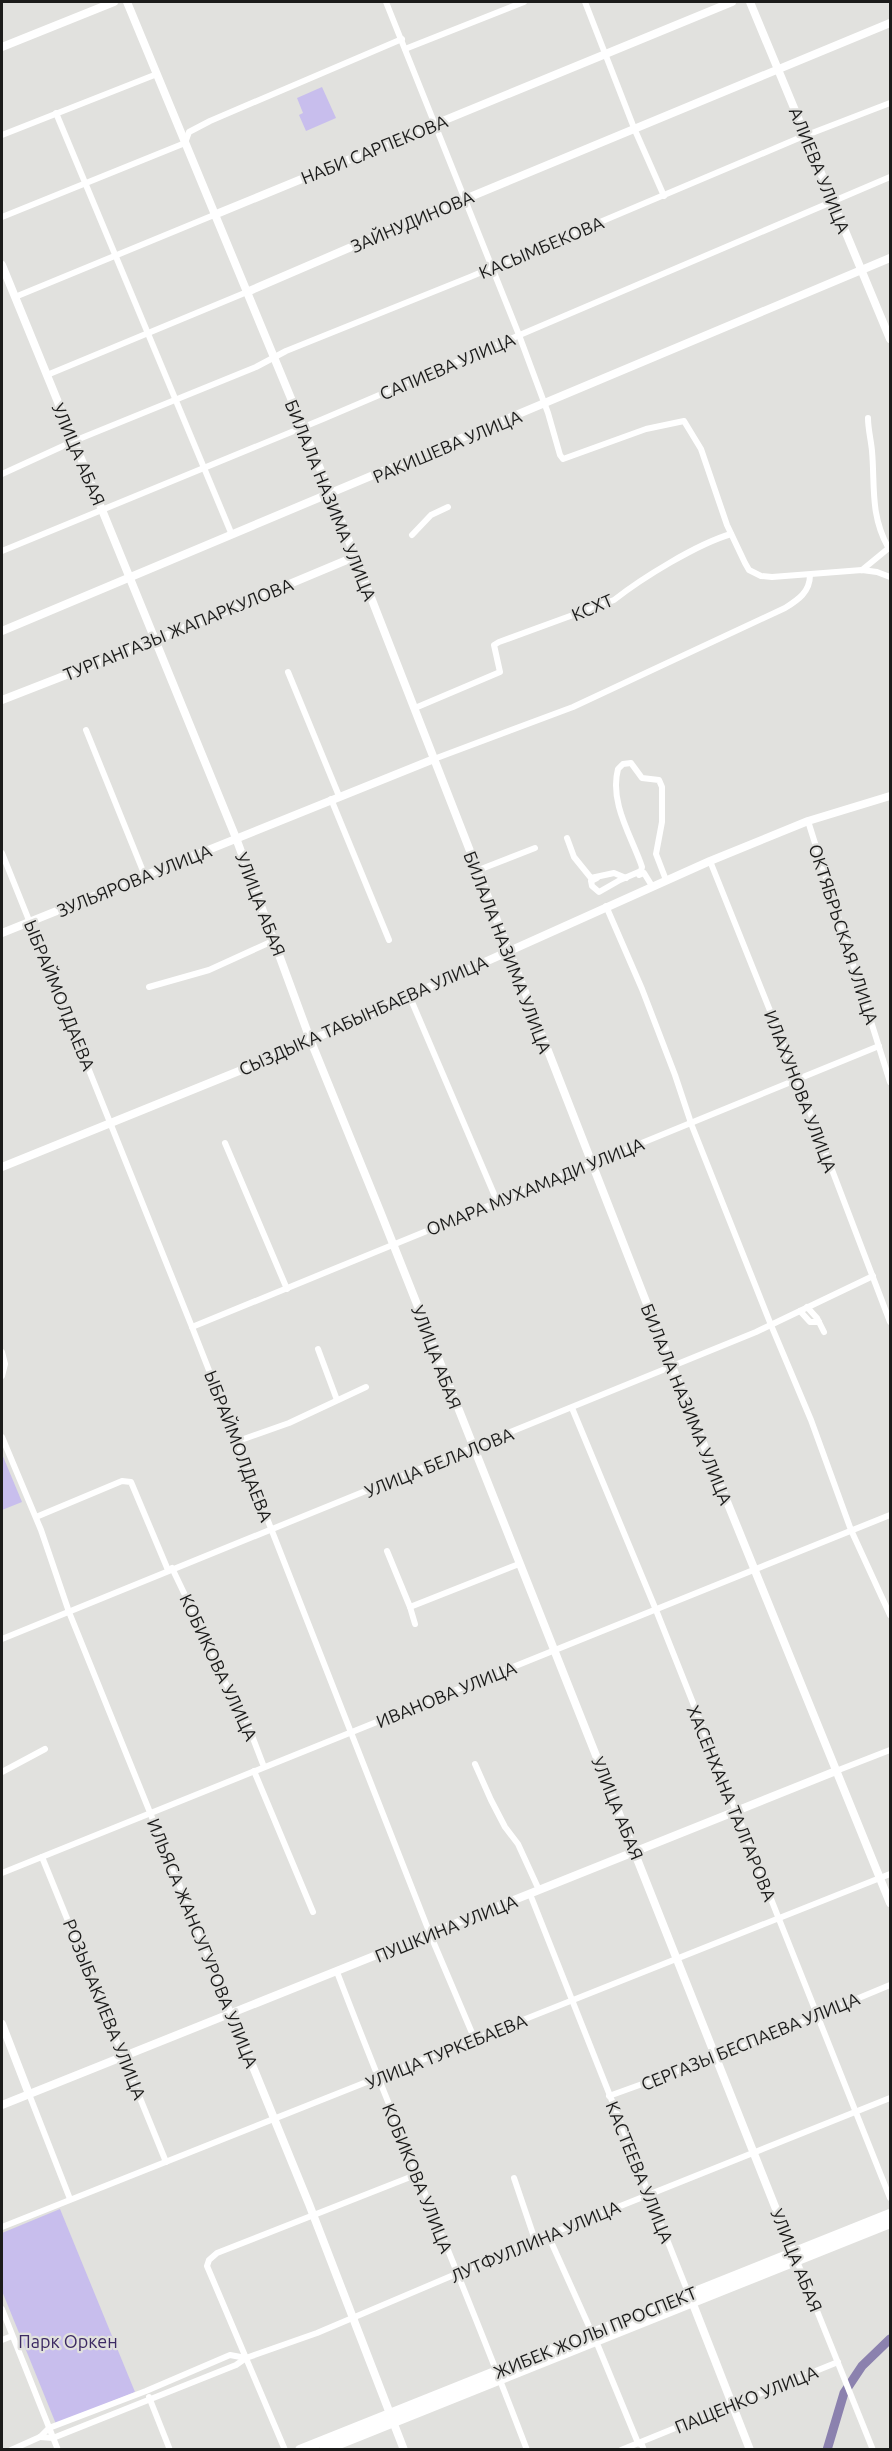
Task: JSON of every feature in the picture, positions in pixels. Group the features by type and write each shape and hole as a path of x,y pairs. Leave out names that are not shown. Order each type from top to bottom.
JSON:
{"highway":[{"name":"ЖИБЕК ЖОЛЫ ПРОСПЕКТ","path":"796,2257 891,2214"},
{"name":"ЖИБЕК ЖОЛЫ ПРОСПЕКТ","path":"300,2450 392,2417 796,2257 891,2223"},
{"name":"ЖИБЕК ЖОЛЫ ПРОСПЕКТ","path":"324,2450 392,2417"}],"street":[{"path":"2,47 114,2"},
{"name":"БИЛАЛА НАЗИМА УЛИЦА","path":"127,2 330,495 671,1366 891,1903"},
{"path":"386,2 519,335 563,459 646,429 684,421 705,458 731,534 749,570 761,576 810,575 862,570 891,577"},
{"path":"405,49 524,2"},
{"path":"585,2 634,128 664,196"},
{"name":"НАБИ САРПЕКОВА","path":"15,297 732,2"},
{"name":"АЛИЕВА УЛИЦА","path":"750,2 889,334"},
{"name":"ЗАЙНУДИНОВА","path":"47,375 634,128 891,23"},
{"path":"2,217 185,143 189,132 204,124 402,39"},
{"path":"2,135 157,74"},
{"name":"КАСЫМБЕКОВА","path":"2,474 74,441 274,357 891,103"},
{"path":"56,113 232,535"},
{"name":"САПИЕВА УЛИЦА","path":"2,551 102,508 302,428 891,177"},
{"name":"РАКИШЕВА УЛИЦА","path":"2,632 891,258"},
{"name":"УЛИЦА АБАЯ","path":"2,265 236,838 310,1039 873,2450"},
{"path":"862,570 889,547 877,523 873,504 872,452 868,418"},
{"path":"412,535 431,515 448,507"},
{"name":"КСХТ","path":"415,708 500,672 494,649 494,645 499,642 614,600 629,587 662,568 731,534"},
{"name":"ТУРГАНГАЗЫ ЖАПАРКУЛОВА","path":"2,700 156,640 354,557"},
{"path":"434,759 573,706 785,608 804,595 810,584 810,575"},
{"path":"288,672 389,940"},
{"path":"86,730 145,876"},
{"name":"ЗУЛЬЯРОВА УЛИЦА","path":"2,933 434,759"},
{"path":"652,886 644,873 626,878 614,873 591,881 592,886 599,892 626,878 641,871 642,867 624,822 616,790 618,769 623,764 631,764 642,778 659,780 662,787 662,833 656,854 666,880"},
{"name":"СЫЗДЫКА ТАБЫНБАЕВА УЛИЦА","path":"2,1167 110,1121 271,1058 507,950 710,861 808,821 891,796"},
{"name":"ОКТЯБРЬСКАЯ УЛИЦА","path":"808,821 891,1082"},
{"path":"567,838 581,867 591,878 597,878"},
{"path":"476,871 535,848"},
{"name":"ЫБРАЙМОЛДАЕВА","path":"2,854 238,1441 430,1934 475,2040"},
{"name":"ИЛАХУНОВА УЛИЦА","path":"710,861 891,1322"},
{"path":"606,906 642,988 771,1325 823,1449 830,1477 851,1530 891,1616"},
{"path":"149,987 209,970 275,940"},
{"path":"409,995 497,1201"},
{"name":"ОМАРА МУХАМАДИ УЛИЦА","path":"192,1327 879,1046"},
{"path":"225,1143 287,1289"},
{"name":"УЛИЦА БЕЛАЛОВА","path":"2,1639 271,1528 572,1408 771,1325 873,1276"},
{"path":"803,1309 810,1322 819,1322 824,1332"},
{"path":"318,1349 337,1400"},
{"path":"2,1352 4,1364 2,1376"},
{"path":"238,1441 289,1422 366,1387"},
{"name":"ХАСЕНХАНА ТАЛГАРОВА","path":"572,1408 656,1610 891,2198"},
{"name":"ИЛЬЯСА ЖАНСУГУРОВА УЛИЦА","path":"2,1437 36,1517 69,1612 150,1814 314,2215 404,2450"},
{"name":"КОБИКОВА УЛИЦА","path":"36,1517 122,1481 131,1482 170,1569 218,1664 221,1675 246,1720 264,1767"},
{"name":"ИВАНОВА УЛИЦА","path":"2,1873 891,1515"},
{"path":"387,1551 415,1624"},
{"path":"410,1607 519,1564"},
{"path":"2,1772 45,1749"},
{"name":"ПУШКИНА УЛИЦА","path":"2,2105 891,1750"},
{"name":"КАСТЕЕВА УЛИЦА","path":"475,1764 501,1821 518,1844 572,2000 750,2450"},
{"path":"254,1771 313,1912"},
{"name":"РОЗЫБАКИЕВА УЛИЦА","path":"42,1857 166,2162"},
{"name":"УЛИЦА ТУРКЕБАЕВА","path":"2,2227 891,1874"},
{"name":"КОБИКОВА УЛИЦА","path":"337,1972 456,2274 499,2374 527,2450"},
{"name":"СЕРГАЗЫ БЕСПАЕВА УЛИЦА","path":"609,2096 717,2057 891,1986"},
{"path":"2,2024 70,2199"},
{"name":"ЛУТФУЛЛИНА УЛИЦА","path":"40,2437 53,2438 150,2400 236,2365 246,2358 354,2318 535,2240 891,2098"},
{"path":"285,2450 207,2266 209,2260 217,2253 417,2174"},
{"path":"514,2178 535,2240"},
{"path":"548,2235 638,2443 644,2450"},
{"path":"2,2309 58,2450"},
{"path":"2,2340 12,2336"},
{"name":"ЛУТФУЛЛИНА УЛИЦА","path":"11,2450 40,2437 49,2428 146,2391 230,2355 246,2358"},
{"name":"ПАЩЕНКО УЛИЦА","path":"621,2450 838,2362"},
{"path":"146,2391 170,2450"}],"green space":[{"path":"322,87 336,118 306,131 299,115 303,113 297,98"},
{"path":"2,1454 22,1502 2,1510"},
{"name":"Парк Оркен","path":"60,2209 135,2392 56,2424 2,2291 2,2233"}],"waterway":[{"path":"827,2450 844,2393 862,2366 890,2339"}]}
